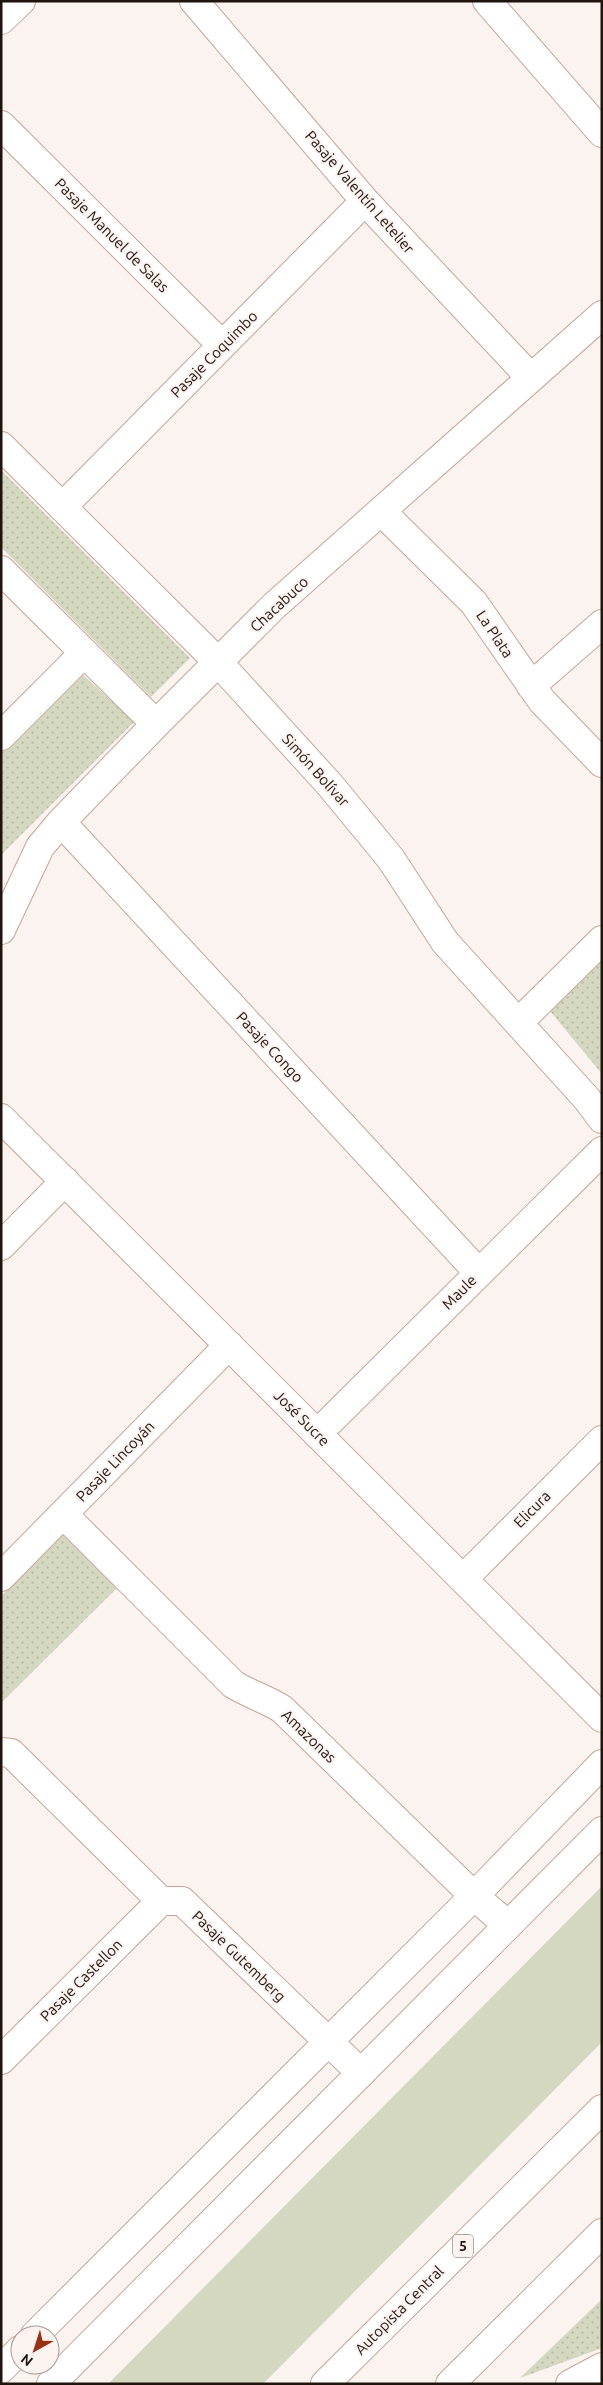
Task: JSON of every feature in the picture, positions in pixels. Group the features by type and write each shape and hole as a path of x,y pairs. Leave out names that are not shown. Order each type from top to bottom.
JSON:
{"main road":[{"path":"1,20 21,1"},
{"name":"Pasaje Valentín Letelier","path":"194,1 365,200 531,378"},
{"path":"487,1 602,133"},
{"name":"Pasaje Manuel de Salas","path":"1,125 222,346"},
{"name":"Pasaje Coquimbo","path":"62,507 365,200"},
{"name":"Chacabuco","path":"1,930 40,847 61,822 156,724 274,606 602,315"},
{"name":"Simón Bolívar","path":"1,446 218,662 352,811 391,859 445,942 519,1022 587,1099 602,1119"},
{"name":"La Plata","path":"381,511 474,602 530,686 542,701 602,762"},
{"path":"1,570 156,724"},
{"path":"530,686 602,624"},
{"path":"1,736 84,652"},
{"name":"Pasaje Congo","path":"61,822 479,1273"},
{"path":"519,1022 602,940"},
{"name":"José Sucre","path":"1,1118 602,1718"},
{"name":"Maule","path":"317,1434 602,1151"},
{"path":"1,1246 65,1181"},
{"name":"Pasaje Lincoyán","path":"1,1577 229,1345"},
{"name":"Elicura","path":"463,1579 602,1440"},
{"name":"Amazonas","path":"63,1514 233,1684 248,1694 282,1709 474,1896 508,1925"},
{"path":"4,1756 161,1901"},
{"path":"45,2325 474,1896 602,1764"},
{"path":"51,2384 602,1831"},
{"name":"Pasaje Gutemberg","path":"161,1901 182,1901 361,2073"},
{"name":"Pasaje Castellon","path":"1,2060 161,1901"},
{"name":"Autopista Central","path":"325,2384 602,2109"},
{"path":"450,2384 602,2233"},
{"path":"1,2369 10,2360"},
{"path":"570,2384 602,2367"}],"green space":[{"path":"1,470 190,658 151,697 1,547"},
{"path":"82,674 134,722 1,855 1,750"},
{"path":"602,958 602,1074 550,1011"},
{"path":"68,1530 121,1584 1,1703 1,1596"},
{"path":"602,1886 602,2042 263,2384 108,2384"},
{"path":"602,2299 602,2348 520,2378"}]}
